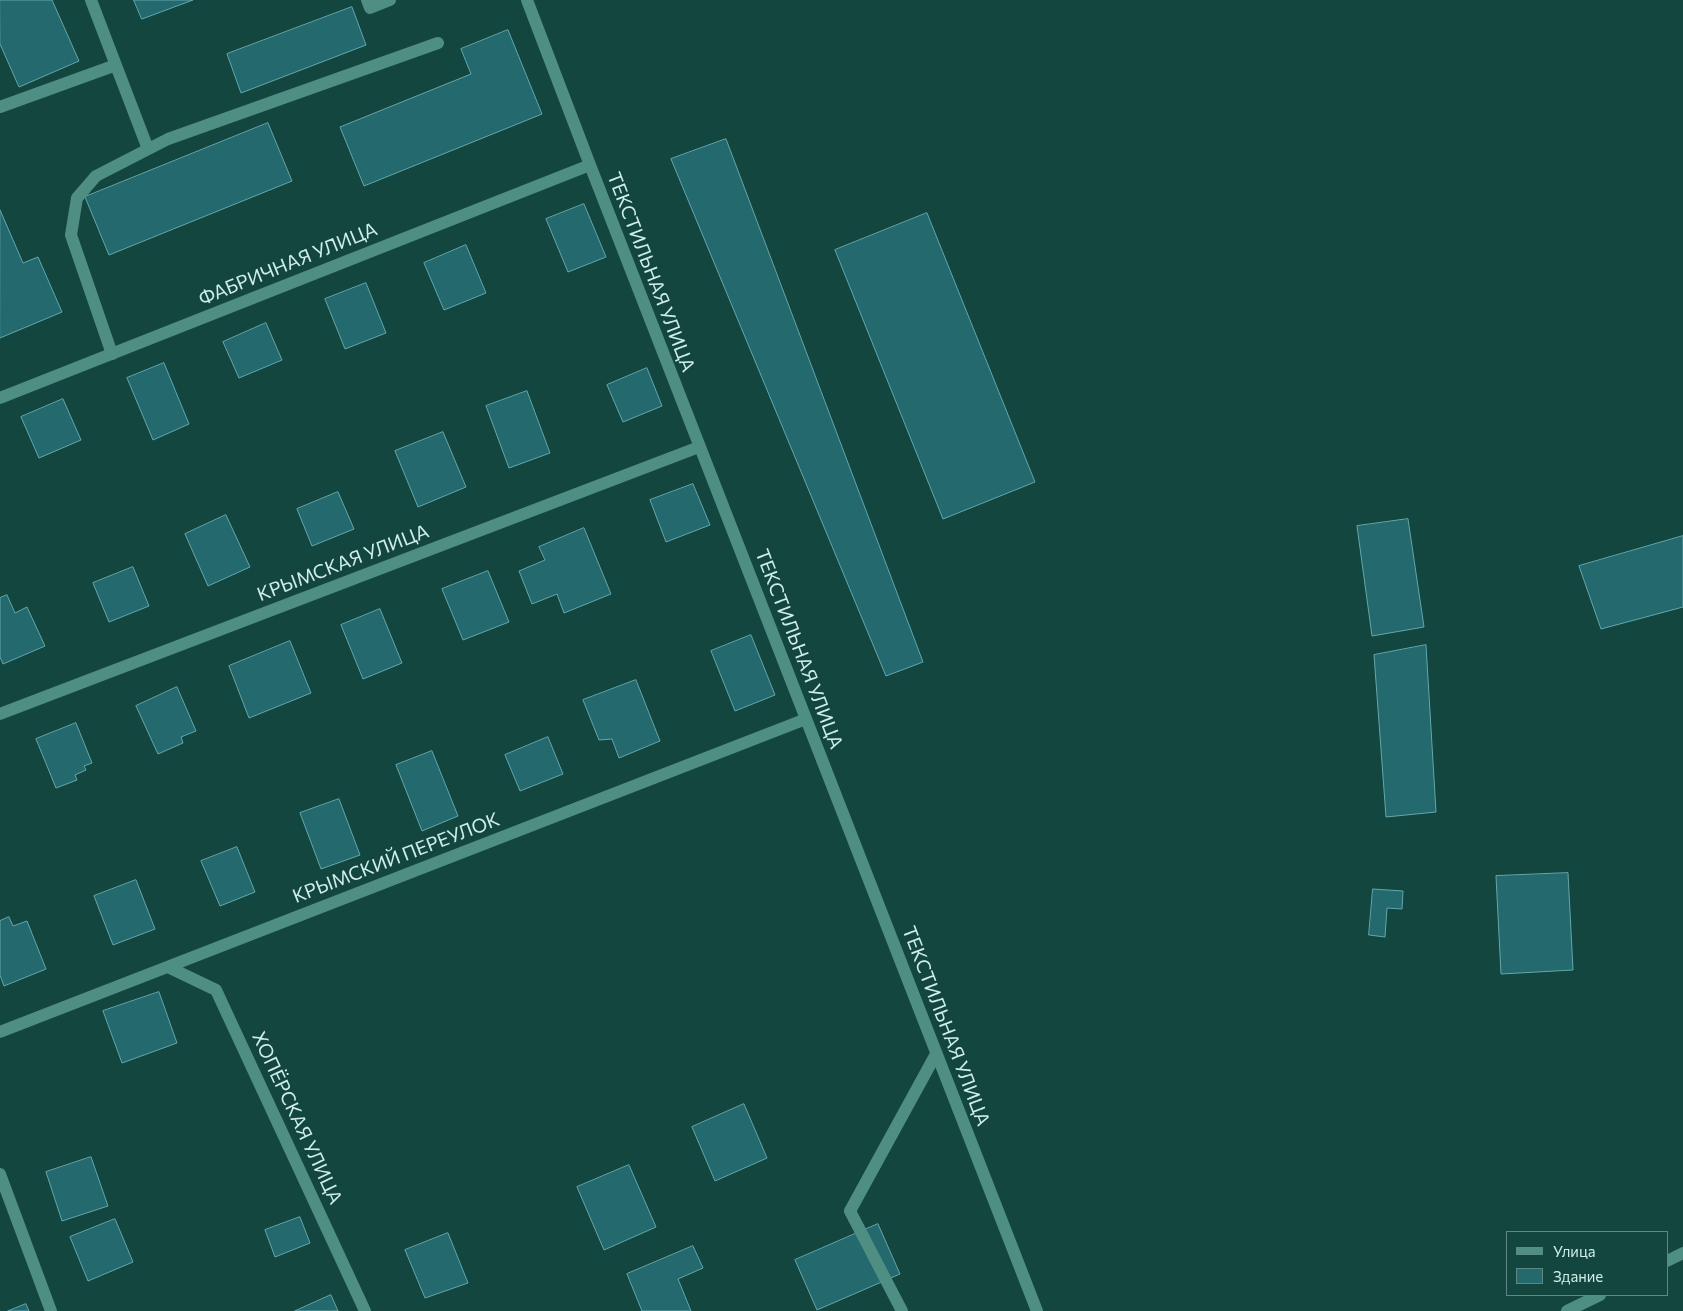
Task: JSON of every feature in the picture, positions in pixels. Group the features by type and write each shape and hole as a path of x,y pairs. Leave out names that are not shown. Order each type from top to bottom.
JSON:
{"street":[{"path":"91,0 148,149"},
{"path":"367,0 370,8 390,0"},
{"name":"ТЕКСТИЛЬНАЯ УЛИЦА","path":"527,0 1037,1311"},
{"path":"112,354 71,235 77,198 96,176 168,139 438,43"},
{"path":"0,107 116,65"},
{"name":"ФАБРИЧНАЯ УЛИЦА","path":"0,398 590,165"},
{"name":"КРЫМСКАЯ УЛИЦА","path":"0,714 700,447"},
{"name":"КРЫМСКИЙ ПЕРЕУЛОК","path":"0,1032 806,719"},
{"name":"ХОПЁРСКАЯ УЛИЦА","path":"168,967 216,990 366,1311"},
{"path":"902,1311 850,1211 936,1054"},
{"path":"0,1174 51,1311"},
{"path":"1668,1260 1683,1253"},
{"path":"1567,1311 1598,1296"}],"building":[{"path":"0,0 52,0 79,61 19,87 0,44"},
{"path":"134,0 193,0 142,19"},
{"path":"352,7 366,45 241,93 227,54"},
{"path":"508,30 542,114 364,186 340,127 471,74 461,49"},
{"path":"268,123 292,181 109,255 85,197"},
{"path":"726,139 923,662 886,676 671,159"},
{"path":"584,204 606,257 568,272 546,219"},
{"path":"0,210 23,263 38,257 62,312 0,338"},
{"path":"927,213 1035,482 943,519 835,250"},
{"path":"466,245 486,293 444,310 424,263"},
{"path":"366,283 386,333 345,349 325,299"},
{"path":"266,323 282,360 239,378 223,342"},
{"path":"164,363 189,424 153,440 127,378"},
{"path":"647,368 662,406 623,422 607,385"},
{"path":"527,391 550,453 509,468 486,406"},
{"path":"63,399 81,440 39,458 21,417"},
{"path":"443,432 466,487 418,507 395,451"},
{"path":"693,484 710,525 666,542 650,500"},
{"path":"338,492 354,529 312,546 297,509"},
{"path":"226,515 250,567 208,586 185,534"},
{"path":"1408,519 1424,627 1372,636 1357,526"},
{"path":"584,528 611,594 564,613 557,594 532,604 519,571 545,560 539,547"},
{"path":"1683,536 1683,607 1601,629 1579,566"},
{"path":"133,567 149,606 109,622 93,583"},
{"path":"488,571 509,622 463,640 442,589"},
{"path":"7,595 15,613 27,607 45,646 3,664 0,657 0,598"},
{"path":"380,609 402,663 363,679 341,625"},
{"path":"751,635 775,695 735,711 711,651"},
{"path":"290,641 311,693 249,718 229,666"},
{"path":"1426,645 1436,812 1386,817 1374,655"},
{"path":"636,680 660,741 619,758 612,739 599,740 583,700"},
{"path":"177,687 196,731 181,737 183,743 158,754 136,706"},
{"path":"76,723 92,763 84,766 86,770 75,775 77,780 56,788 36,739"},
{"path":"548,737 563,774 520,791 505,755"},
{"path":"432,751 458,816 422,831 396,765"},
{"path":"339,799 360,855 321,869 300,813"},
{"path":"237,847 255,892 220,906 201,861"},
{"path":"1568,873 1573,970 1501,974 1496,876"},
{"path":"136,880 155,929 113,945 94,896"},
{"path":"1373,889 1403,891 1402,909 1387,908 1385,937 1369,935"},
{"path":"9,917 13,926 27,921 46,969 4,986 0,975 0,921"},
{"path":"159,992 177,1043 122,1063 103,1011"},
{"path":"744,1104 767,1158 715,1181 692,1127"},
{"path":"91,1157 108,1206 62,1221 46,1172"},
{"path":"629,1165 656,1227 604,1250 577,1187"},
{"path":"300,1217 310,1243 275,1257 265,1230"},
{"path":"115,1219 133,1262 88,1281 70,1237"},
{"path":"878,1224 900,1274 817,1310 795,1260"},
{"path":"448,1233 468,1283 425,1298 405,1250"},
{"path":"693,1246 703,1268 678,1279 691,1311 642,1311 627,1274"},
{"path":"331,1295 338,1311 295,1311"},
{"path":"26,1304 29,1311 8,1311"}]}
